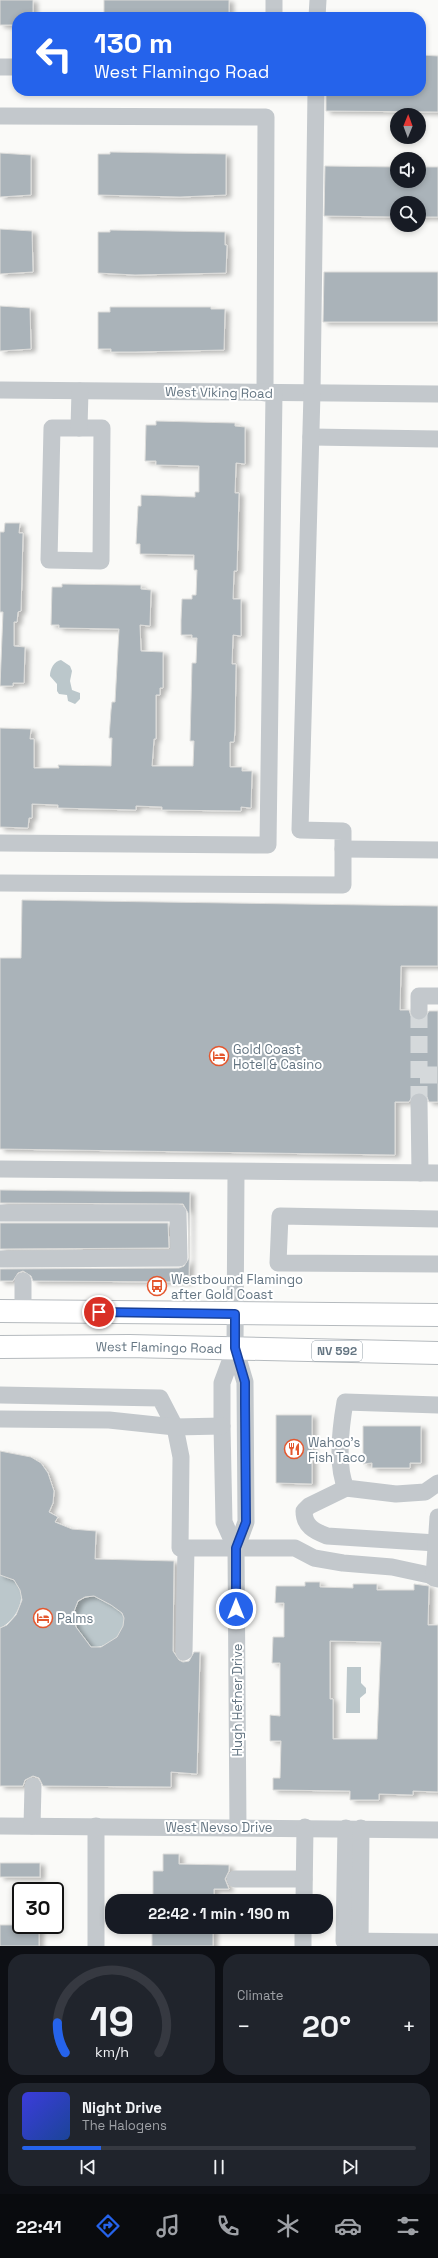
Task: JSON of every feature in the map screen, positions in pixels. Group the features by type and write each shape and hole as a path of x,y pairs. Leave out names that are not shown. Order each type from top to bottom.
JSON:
{"main road":[{"path":"0,1311 235,1314 438,1314"},
{"name":"West Flamingo Road","path":"0,1347 129,1346 438,1353"}],"street":[{"path":"274,0 274,12"},
{"path":"317,12 318,0"},
{"path":"0,67 12,67"},
{"path":"0,883 343,885 343,831 300,830 312,393 316,96"},
{"path":"0,116 266,117 270,393 268,845 0,843"},
{"name":"West Viking Road","path":"0,390 438,394"},
{"path":"79,428 80,391"},
{"path":"52,428 79,428 102,428 101,561 49,560 52,428"},
{"path":"311,437 438,439"},
{"path":"343,849 438,850"},
{"path":"419,1011 419,996 438,996"},
{"path":"419,1102 420,1173"},
{"path":"0,1169 438,1173"},
{"name":"Hugh Hefner Drive","path":"236,1172 235,1348 245,1382 246,1514 246,1522 236,1548 238,1827"},
{"path":"0,1213 178,1213 179,1258 0,1258"},
{"path":"438,1219 280,1216 278,1263 438,1264"},
{"path":"23,1281 23,1311"},
{"name":"Hugh Hefner Drive","path":"235,1348 222,1383 222,1426 224,1522 236,1548"},
{"path":"0,1395 160,1398 175,1427 181,1457 180,1548 295,1548 314,1558 343,1563 392,1567 437,1578 436,1542 438,1517"},
{"path":"346,1488 342,1473 340,1427 345,1402 438,1405"},
{"path":"0,1419 109,1420 175,1427 222,1426"},
{"path":"436,1542 327,1536 315,1532 307,1524 304,1511 309,1506 346,1488 396,1494 425,1492 438,1483"},
{"path":"184,1652 186,1548"},
{"path":"32,1786 32,1826"},
{"name":"West Nevso Drive","path":"0,1826 305,1827 438,1830"},
{"path":"96,1826 96,1946"},
{"path":"304,1894 305,1827"},
{"path":"354,1828 352,1942 438,1942"},
{"path":"235,1879 304,1879"},
{"path":"303,1934 303,1946"}],"shaded area":[{"path":"61,660 70,666 72,671 70,681 72,690 80,693 80,699 75,704 68,701 67,695 59,694 57,691 57,684 50,676 53,666 56,662"},
{"path":"0,1575 10,1578 17,1583 21,1591 21,1599 14,1616 8,1623 0,1628"},
{"path":"94,1596 107,1601 116,1607 124,1618 124,1624 119,1635 114,1640 103,1646 91,1647 80,1633 76,1625 74,1610 77,1603 83,1599"},
{"path":"347,1667 361,1667 361,1683 366,1688 366,1693 360,1698 360,1713 346,1713"}],"building":[{"path":"0,0 33,0 33,12 12,12 12,25 0,25"},
{"path":"104,0 229,0 229,12 104,12"},
{"path":"426,55 438,56 438,112 426,112 426,108 390,108 390,112 326,111 326,96 426,96"},
{"path":"110,152 226,154 226,195 180,197 98,195 98,154 110,154"},
{"path":"0,153 31,155 31,195 0,197"},
{"path":"325,166 390,167 390,188 426,188 426,167 438,167 438,217 426,217 426,196 390,196 390,217 324,216"},
{"path":"0,229 32,231 33,272 0,274"},
{"path":"110,230 225,232 225,245 227,245 226,273 135,275 98,273 98,232 110,232"},
{"path":"324,272 438,272 438,322 323,322"},
{"path":"0,306 30,308 31,349 0,351"},
{"path":"110,307 211,307 211,309 225,309 224,350 111,352 111,349 98,349 98,312 110,312"},
{"path":"156,421 235,423 235,426 245,427 245,464 236,463 235,493 239,493 237,571 234,571 233,599 241,599 241,636 233,635 232,664 236,664 235,730 234,742 230,742 230,767 242,767 242,771 252,771 251,808 241,807 241,811 162,810 162,807 136,806 136,810 58,808 58,805 32,804 32,818 29,818 28,828 0,827 0,728 31,729 30,739 34,739 34,768 59,768 58,765 111,766 112,738 109,738 112,702 115,702 119,629 59,628 59,625 51,625 52,587 62,587 62,584 141,585 141,589 151,590 150,626 140,625 141,651 163,652 163,688 160,688 160,695 156,695 156,739 154,739 152,766 193,766 194,741 190,741 192,663 196,663 197,638 192,638 192,635 181,635 181,620 182,599 192,599 192,595 196,595 197,570 194,570 194,555 140,554 140,544 136,544 138,506 141,506 141,495 195,497 195,492 199,492 199,466 156,465 156,461 145,461 146,425 156,425"},
{"path":"5,523 20,523 19,533 23,533 21,611 18,612 17,622 14,622 14,646 25,647 24,683 13,683 13,686 0,686 3,612 0,612 0,532 4,532"},
{"name":"Gold Coast Hotel & Casino","path":"22,900 438,906 438,966 401,966 400,1010 409,1010 411,1016 419,1021 424,1019 429,1011 438,1011 438,1102 429,1102 427,1097 419,1092 414,1094 409,1102 395,1102 395,1155 0,1149 0,958 21,958"},
{"path":"0,1190 190,1192 189,1282 33,1281 31,1276 23,1271 18,1273 13,1281 0,1281 0,1269 179,1268 184,1266 189,1258 188,1213 183,1204 0,1203"},
{"path":"0,1223 168,1223 169,1248 0,1249"},
{"name":"Wahoo's Fish Taco","path":"276,1415 312,1415 312,1484 276,1483"},
{"path":"363,1426 421,1426 421,1463 410,1463 410,1468 372,1468 372,1463 363,1464"},
{"name":"Palms","path":"0,1451 31,1457 41,1463 48,1473 54,1491 53,1503 49,1512 58,1517 55,1522 72,1529 96,1531 95,1559 174,1561 173,1651 179,1660 183,1662 189,1661 194,1652 200,1652 197,1774 171,1772 171,1787 43,1786 39,1778 33,1776 25,1780 23,1786 0,1786 0,1628 7,1625 16,1615 22,1600 20,1590 14,1580 0,1575","holes":["94,1596 122,1613 124,1618 123,1626 117,1637 101,1647 91,1647 76,1627 73,1614 78,1601 85,1597"]},
{"path":"305,1582 320,1582 320,1587 353,1588 353,1584 377,1584 377,1590 414,1590 414,1584 429,1586 428,1625 438,1625 438,1792 413,1791 413,1795 379,1794 379,1800 350,1800 350,1791 273,1790 273,1778 280,1778 281,1741 270,1741 270,1715 280,1716 280,1663 272,1663 273,1637 284,1637 284,1603 275,1603 276,1586 305,1586","holes":["330,1641 381,1642 377,1739 333,1739 333,1699 330,1699"]},
{"path":"163,1854 179,1854 179,1864 229,1865 229,1871 225,1879 229,1889 214,1889 214,1894 153,1894 153,1871 163,1871"},
{"path":"0,1863 40,1863 40,1877 0,1877"},
{"path":"0,1925 12,1925 12,1934 39,1934 39,1946 0,1946"},
{"path":"152,1934 213,1934 213,1946 152,1946"}],"tunnel":[{"path":"419,1011 419,1102"},
{"path":"420,1075 438,1075"}],"place":[{"name":"Gold Coast Hotel & Casino","path":"219,1056"},
{"name":"Westbound Flamingo after Gold Coast","path":"157,1286"},
{"name":"Wahoo's Fish Taco","path":"294,1449"},
{"name":"Palms","path":"43,1618"}],"route":[{"path":"99,1312 235,1314 235,1348 245,1382 246,1522 236,1548 236,1609"}]}
